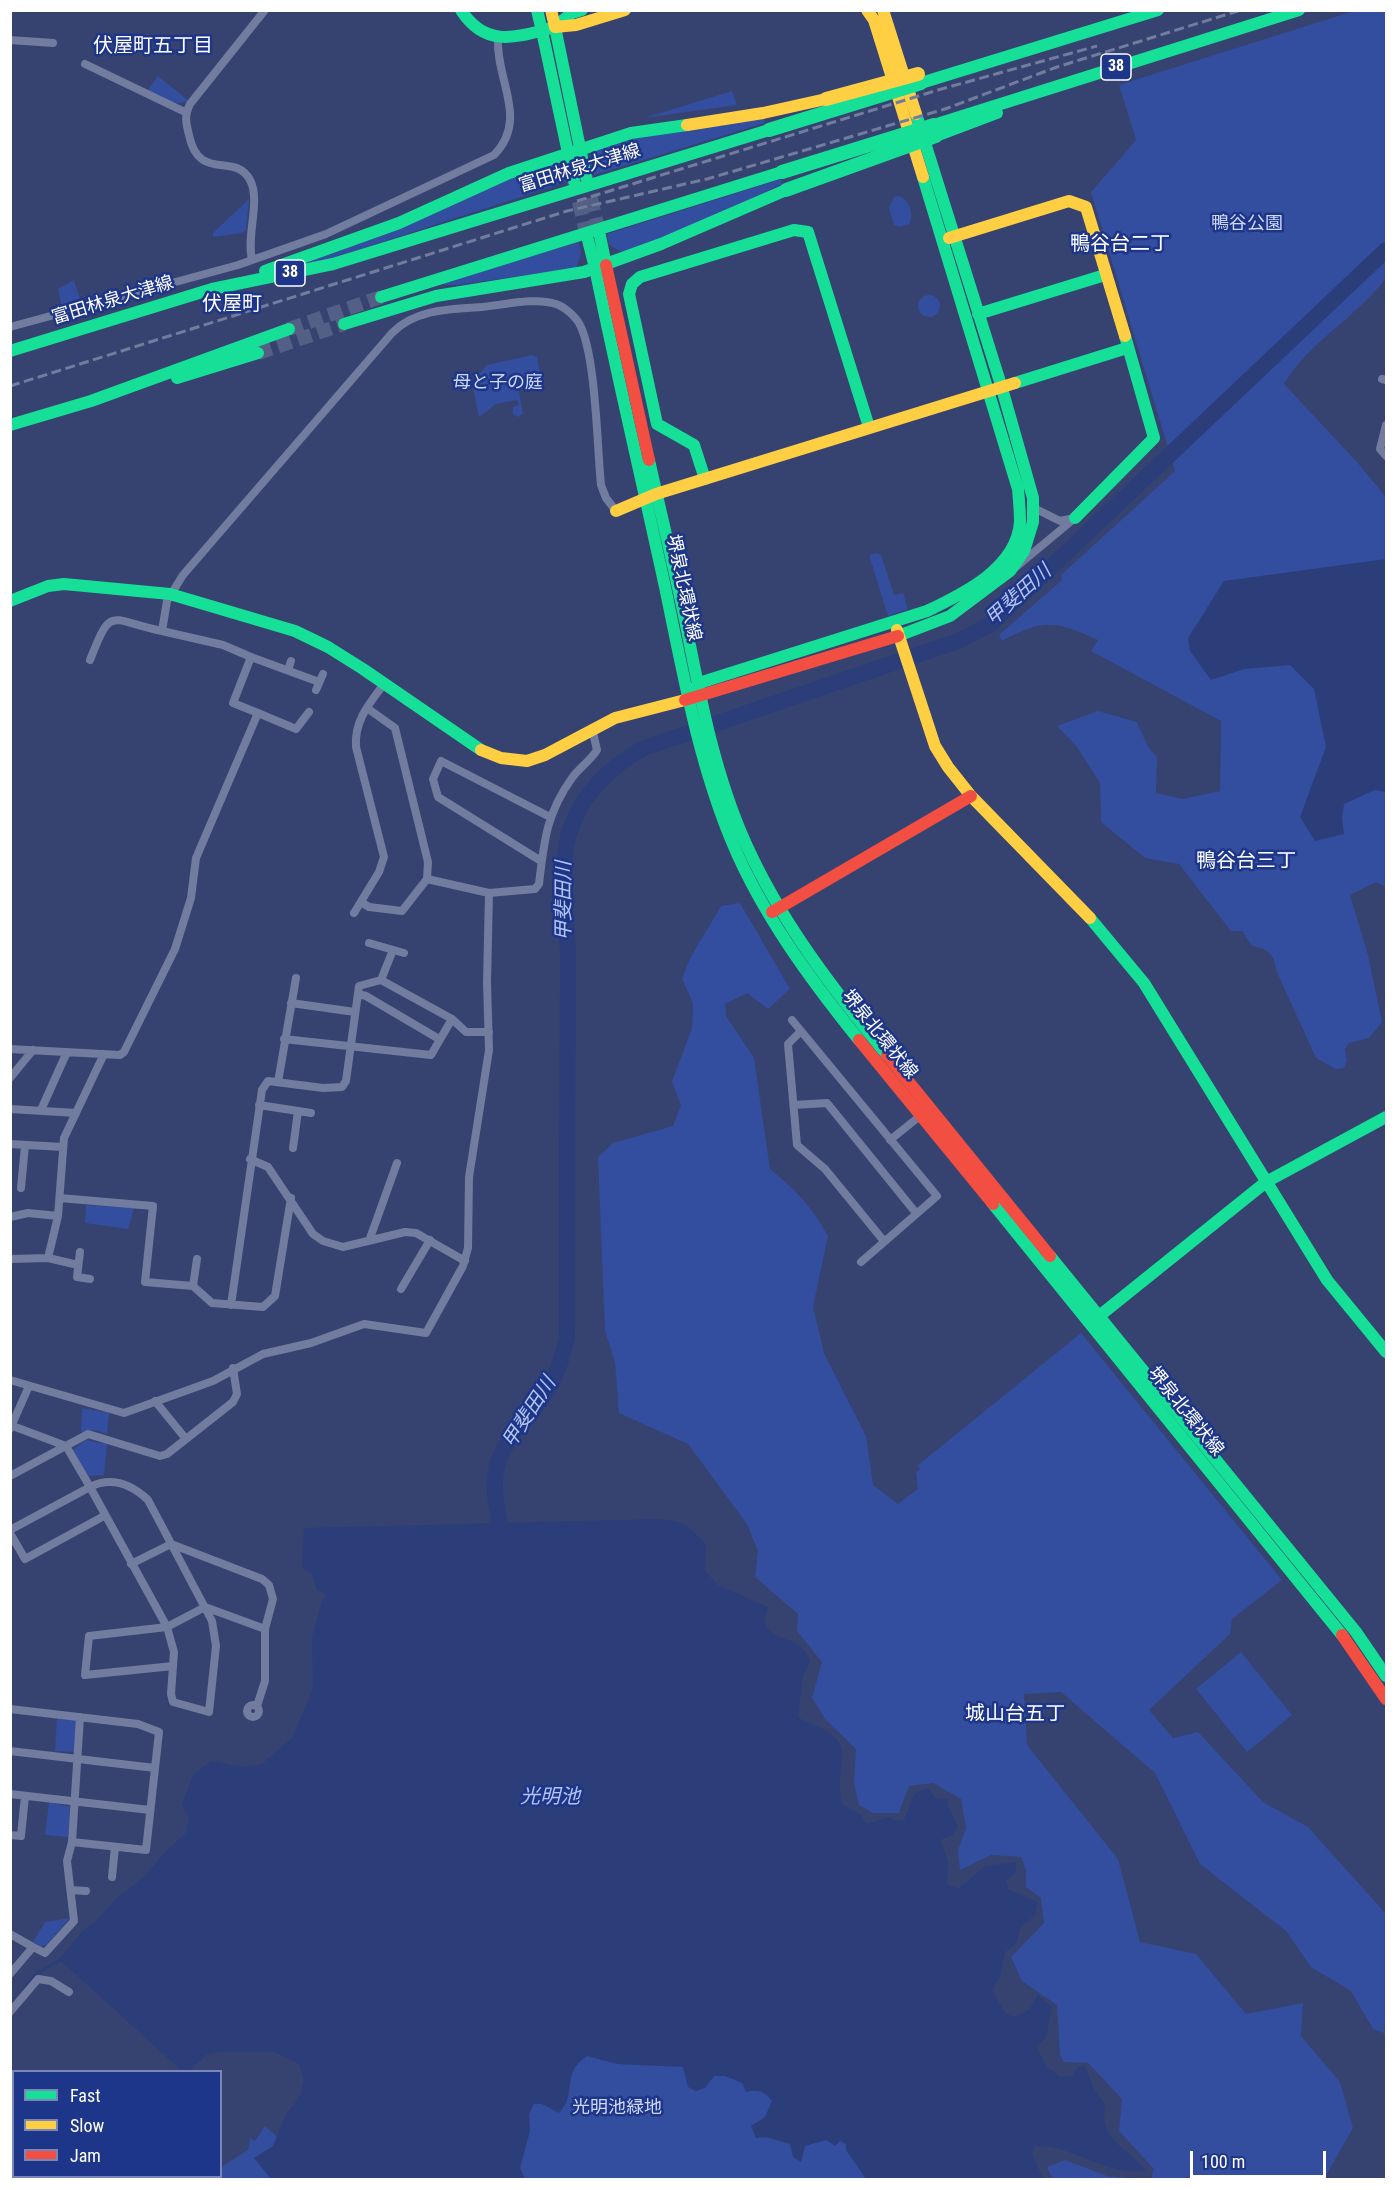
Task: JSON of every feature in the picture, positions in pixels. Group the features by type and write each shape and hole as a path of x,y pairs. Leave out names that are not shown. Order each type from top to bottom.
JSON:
{"main road":[{"path":"461,10 473,27 498,39 576,25 626,10"},
{"path":"537,10 548,29"},
{"path":"548,29 550,10"},
{"path":"548,29 582,10"},
{"path":"867,10 874,20 949,238 978,314 1021,502 1021,519 1013,546 1001,563 961,595 934,609 899,635"},
{"path":"10,601 48,586 64,584 170,594 205,602 314,639 478,749 501,758 527,761 537,759 592,728 615,718 696,692 899,635 950,616 976,599 1010,571 1030,538 1034,508 1029,481 994,388 883,10"},
{"name":"富田林泉大津線","path":"10,351 212,289 333,264 769,130 920,79 1158,10"},
{"name":"38","path":"381,297 782,172 935,130 1098,72 1299,10"},
{"name":"富田林泉大津線","path":"548,29 580,179"},
{"path":"212,289 399,223 509,173 631,133 764,113 920,79"},
{"path":"344,324 426,298 543,280 600,266 670,243 786,190 935,130"},
{"path":"949,238 1069,201 1086,207 1127,348 1154,428 1154,438 1149,446 1075,518"},
{"path":"705,478 694,445 657,424 628,294 632,284 640,277 794,230 808,232 869,427"},
{"path":"594,238 600,266"},
{"name":"堺泉北環状線","path":"600,266 696,692 711,782 732,840 774,911 796,958 833,1008 921,1116 1356,1632 1386,1676"},
{"path":"978,314 1106,275"},
{"path":"91,401 289,329"},
{"path":"616,511 651,495 1127,348"},
{"path":"10,425 258,353"},
{"path":"899,635 935,747 948,767 971,796 1102,930 1144,983 1327,1280 1386,1352"},
{"path":"774,911 971,796"},
{"name":"堺泉北環状線","path":"774,911 1340,1632 1386,1699"},
{"path":"1094,1320 1266,1182 1386,1117"}],"street":[{"path":"252,259 249,246 254,194 251,182 244,172 231,167 210,165 197,157 190,144 185,112 265,10"},
{"path":"10,327 252,259 360,220 494,155 504,145 512,118 498,53 498,39"},
{"path":"10,40 53,43"},
{"path":"85,64 185,112"},
{"path":"162,631 170,594 183,575 392,333 410,319 429,312 535,303 556,304 569,313 580,325 586,348 601,485 606,498 616,511"},
{"path":"1386,425 1380,449 1386,456"},
{"path":"1034,508 1060,521 1075,518"},
{"path":"1010,571 1034,555 1075,518"},
{"path":"94,657 105,624 119,619 223,645 251,657 289,666 319,682"},
{"path":"251,657 233,703 296,729 309,712"},
{"path":"354,914 379,872 384,856 356,747 358,722 384,684"},
{"path":"361,902 369,907 402,911 426,879 427,849 395,728 367,708"},
{"path":"10,1049 120,1055 124,1052 175,949 191,898 196,858 258,713"},
{"path":"426,879 489,893 535,889 539,884 540,861 550,817 571,779 597,750 592,728"},
{"path":"540,861 438,797 433,779 441,761 550,817"},
{"path":"10,1380 124,1413 213,1381 233,1368 263,1354 311,1343 364,1324 426,1333 465,1261 468,1248 469,1177 486,1077 489,1032 487,982 489,893"},
{"path":"369,943 404,953"},
{"path":"381,980 393,950"},
{"path":"278,1082 296,978"},
{"path":"231,1305 250,1159 262,1090 268,1081 322,1088 342,1087 346,1081 359,986 381,980 452,1019 466,1032 489,1032"},
{"path":"358,994 366,996 439,1040"},
{"path":"291,1003 355,1012"},
{"path":"284,1040 431,1055 452,1019"},
{"path":"792,1020 937,1196 883,1240 861,1262"},
{"path":"800,1032 788,1044 797,1145 825,1169 883,1240"},
{"path":"10,1078 33,1050"},
{"path":"41,1110 67,1052"},
{"path":"48,1258 58,1216 63,1147 76,1113 104,1054"},
{"path":"794,1105 826,1103 916,1213"},
{"path":"259,1105 311,1113"},
{"path":"10,1108 76,1113"},
{"path":"293,1148 298,1111"},
{"path":"890,1140 921,1116"},
{"path":"10,1144 63,1147"},
{"path":"21,1188 25,1145"},
{"path":"250,1159 268,1167 291,1198 313,1234 323,1241 343,1247 405,1232 416,1233 465,1261"},
{"path":"369,1241 398,1162"},
{"path":"60,1198 153,1206 145,1282 193,1286 212,1303 263,1307 275,1296 291,1198"},
{"path":"10,1217 28,1213 58,1216"},
{"path":"401,1289 430,1240"},
{"path":"80,1252 77,1277 90,1279"},
{"path":"16,1261 48,1258 78,1265"},
{"path":"193,1286 197,1258"},
{"path":"10,1476 88,1434 160,1456 167,1454 233,1402 237,1394 233,1368"},
{"path":"29,1386 11,1426 66,1446 90,1487 167,1627 174,1652 173,1702 209,1712 216,1646 212,1621 148,1500 136,1490 116,1482 98,1483 90,1487 10,1532 25,1559 104,1516"},
{"path":"155,1401 186,1439"},
{"path":"131,1564 171,1544 262,1579 272,1592 265,1629 266,1670 263,1690 257,1706"},
{"path":"173,1666 85,1675 89,1636 167,1627 205,1607 265,1629"},
{"path":"10,1709 38,1708 80,1717 138,1724 159,1732 146,1850 72,1842"},
{"path":"10,1934 45,1953 74,1921 67,1861 72,1842 80,1717"},
{"path":"10,1751 155,1768"},
{"path":"10,1794 150,1810"},
{"path":"10,1835 20,1840 25,1796"},
{"path":"115,1847 115,1871"},
{"path":"70,1890 86,1891"},
{"path":"10,1974 33,1947"},
{"path":"10,2012 38,1979 51,1981 69,1992"}],"green space":[{"name":"鴨谷公園","path":"1354,11 1386,11 1386,278 1361,306 1306,355 1284,384 1357,462 1386,497 1386,887 1376,882 1350,895 1368,955 1382,1022 1369,1038 1349,1043 1345,1049 1347,1061 1344,1068 1336,1069 1316,1058 1276,970 1272,956 1252,946 1242,931 1231,931 1179,864 1145,858 1101,822 1100,783 1077,747 1057,726 1098,711 1137,722 1148,747 1157,757 1156,793 1183,799 1220,791 1221,721 1091,651 1098,640 1084,634 1050,625 1029,628 1002,641 999,635 1062,580 1061,575 1175,471 1091,192 1136,140 1119,85"},
{"path":"158,76 188,100 173,102 147,91"},
{"path":"732,91 737,105 644,118"},
{"path":"764,117 765,123 594,175 590,163 596,150 633,139"},
{"path":"552,164 565,176 567,182 311,265 306,258 515,174"},
{"path":"781,179 782,184 695,225 624,253 609,245 607,234"},
{"path":"899,196 908,204 911,220 909,224 899,227 894,225 889,208 894,197"},
{"path":"249,199 246,230 242,233 213,237 213,233"},
{"path":"579,242 581,253 576,268 457,285 442,283"},
{"path":"74,280 81,302 62,307 58,289"},
{"path":"925,295 933,295 940,302 940,310 933,317 925,317 918,310 918,302"},
{"name":"母と子の庭","path":"532,355 537,357 540,374 517,379 523,414 518,417 513,414 513,407 519,405 517,400 496,404 479,417 472,383 487,365"},
{"path":"877,553 881,555 894,595 903,593 908,609 888,616 869,555"},
{"path":"740,903 790,989 768,1009 747,993 725,1004 726,1016 754,1058 770,1169 803,1200 828,1236 813,1307 824,1353 866,1436 873,1485 898,1504 918,1489 916,1472 920,1469 917,1466 1081,1333 1282,1580 1232,1619 1230,1634 1149,1710 1173,1738 1198,1732 1263,1802 1308,1827 1386,1914 1386,2034 1373,2029 1351,1991 1311,1967 1286,1931 1200,1864 1155,1773 1061,1692 1024,1694 1027,1745 1118,1859 1140,1942 1196,1954 1246,2014 1303,2003 1301,2036 1340,2082 1353,2128 1324,2179 1151,2179 1154,2169 1119,2131 1122,2099 1088,2063 1064,2062 1060,2055 1057,2005 1022,1981 1011,1957 1044,1923 1041,1898 1026,1887 1026,1870 1021,1857 991,1855 960,1870 958,1850 966,1828 961,1799 933,1783 909,1786 899,1813 873,1813 859,1805 854,1783 856,1749 825,1719 812,1698 822,1662 797,1631 798,1614 755,1577 758,1551 747,1524 688,1444 619,1413 615,1362 605,1331 598,1157 613,1143 673,1126 681,1105 672,1082 692,1028 693,1003 682,979 685,969 721,906"},
{"path":"86,1205 134,1208 128,1229 85,1223"},
{"path":"82,1408 109,1413 107,1434 95,1430 81,1432"},
{"path":"86,1440 107,1444 104,1475 87,1476 73,1450"},
{"path":"1241,1652 1292,1715 1247,1752 1196,1689"},
{"path":"57,1717 75,1719 77,1722 75,1752 55,1751"},
{"path":"49,1802 70,1807 68,1837 45,1835"},
{"path":"70,1918 46,1945 41,1946 33,1942 45,1922"},
{"name":"光明池緑地","path":"724,2042 918,2180 215,2180 222,2178 223,2166 248,2150 250,2138 255,2141 265,2126 282,2141 530,2059"},
{"path":"1065,2160 1107,2176 1136,2179 1053,2179 1047,2167"}],"water":[{"path":"1386,559 1386,792 1375,790 1344,804 1342,818 1344,834 1315,841 1300,817 1326,747 1314,689 1290,665 1244,669 1211,680 1190,651 1188,638 1224,581"},
{"name":"光明池","path":"660,1519 675,1521 691,1529 706,1545 705,1571 718,1585 768,1607 764,1622 769,1630 800,1646 810,1661 803,1676 798,1717 837,1739 842,1750 840,1793 842,1804 860,1814 866,1824 890,1817 896,1821 904,1820 914,1794 928,1788 935,1798 948,1799 948,1807 958,1826 952,1835 940,1840 948,1861 947,1884 958,1889 985,1866 1016,1862 1016,1872 1006,1881 1009,1890 1038,1902 1035,1915 1021,1927 1016,1943 1005,1952 1000,1976 992,1990 1005,2013 1014,2017 1029,2010 1038,1995 1052,2007 1046,2037 1036,2047 1047,2067 1059,2076 1072,2076 1078,2067 1085,2066 1094,2089 1105,2105 1104,2117 1110,2136 1146,2171 1115,2168 1062,2150 1035,2146 1032,2154 1043,2179 866,2179 846,2150 846,2144 840,2141 835,2146 826,2140 805,2146 801,2162 793,2157 790,2144 766,2137 756,2138 751,2126 765,2117 772,2101 760,2092 746,2092 742,2083 725,2076 714,2076 705,2088 696,2091 688,2087 683,2067 617,2064 587,2056 574,2070 568,2099 559,2113 542,2104 534,2104 529,2114 530,2131 520,2168 525,2179 271,2179 254,2158 273,2146 285,2116 300,2096 304,2080 299,2064 275,2052 219,2052 206,2055 190,2070 181,2070 59,1959 83,1931 97,1920 117,1898 145,1876 163,1854 186,1833 189,1818 182,1805 193,1775 211,1761 245,1767 262,1764 292,1738 313,1689 312,1638 322,1600 327,1595 317,1590 312,1574 302,1567 304,1528"}],"waterway":[{"name":"甲斐田川","path":"505,1544 495,1495 497,1466 505,1447 552,1383 567,1337 568,944 564,874 567,841 577,812 584,801 610,771 644,748 958,641 991,624 1386,250"},
{"path":"24,1989 37,1973 63,1959"}],"tunnel":[{"path":"586,177 600,236"},
{"path":"574,181 588,240"},
{"path":"289,329 381,297"},
{"path":"258,353 344,324"}],"railway":[{"path":"10,386 567,211 707,179 945,109 1057,67 1241,10"},
{"path":"577,201 938,90 1097,46"}],"traffic: fast":[{"path":"461,10 481,31 503,37 555,27 586,177"},
{"path":"537,10 542,31"},
{"path":"556,26 572,13 582,10"},
{"path":"921,83 1158,10"},
{"path":"934,125 1299,10"},
{"path":"542,31 574,181"},
{"path":"769,130 921,83"},
{"path":"936,136 997,113"},
{"path":"898,636 950,616 1010,571 1024,551 1033,522 1033,498 1001,385 916,114"},
{"path":"265,271 399,223 509,173 631,133 687,125"},
{"path":"782,172 934,125"},
{"path":"10,351 212,289 333,264 769,130"},
{"path":"786,190 936,136"},
{"path":"381,297 782,172"},
{"path":"694,689 699,683 927,611 986,577 999,566 1017,538 1020,522 1018,489 923,177"},
{"path":"344,324 436,296 584,272 661,244 786,190"},
{"path":"705,479 694,445 657,424 629,294 632,284 640,277 794,230 808,232 869,427"},
{"path":"600,236 606,265"},
{"path":"588,240 595,268"},
{"path":"595,268 692,716 720,811 744,869 772,920 805,970 859,1040"},
{"path":"978,314 1105,275"},
{"path":"10,425 91,401 289,329"},
{"path":"1075,518 1154,438 1125,336"},
{"path":"1015,383 1127,348"},
{"path":"177,378 258,353"},
{"path":"649,460 709,734 735,817 760,873 792,928 828,980 887,1055"},
{"path":"10,601 48,586 64,584 170,594 295,631 328,647 363,669 481,750"},
{"path":"1090,918 1144,983 1327,1280 1386,1352"},
{"path":"1093,1321 1266,1182 1386,1117"},
{"path":"993,1204 1342,1635"},
{"path":"1050,1256 1356,1632 1386,1676"}],"traffic: slow":[{"path":"551,10 555,27"},
{"path":"555,27 576,25 625,10"},
{"path":"867,10 874,20 923,177"},
{"path":"883,10 916,114"},
{"path":"826,99 918,74"},
{"path":"687,125 763,113 826,99"},
{"path":"949,238 1069,201 1086,207 1125,336"},
{"path":"616,511 656,494 1015,383"},
{"path":"897,630 935,746 948,767 971,796 1090,918"},
{"path":"481,750 501,758 527,761 545,755 615,718 685,700"}],"traffic: jam":[{"path":"606,265 649,460"},
{"path":"685,700 898,636"},
{"path":"772,912 971,796"},
{"path":"859,1040 993,1204"},
{"path":"887,1055 1050,1256"},
{"path":"1342,1635 1386,1699"}],"district":[{"name":"伏屋町五丁目","path":"153,47"},
{"name":"鴨谷台二丁","path":"1120,245"},
{"name":"伏屋町","path":"232,305"},
{"name":"鴨谷台三丁","path":"1246,862"},
{"name":"城山台五丁","path":"1015,1715"}]}
